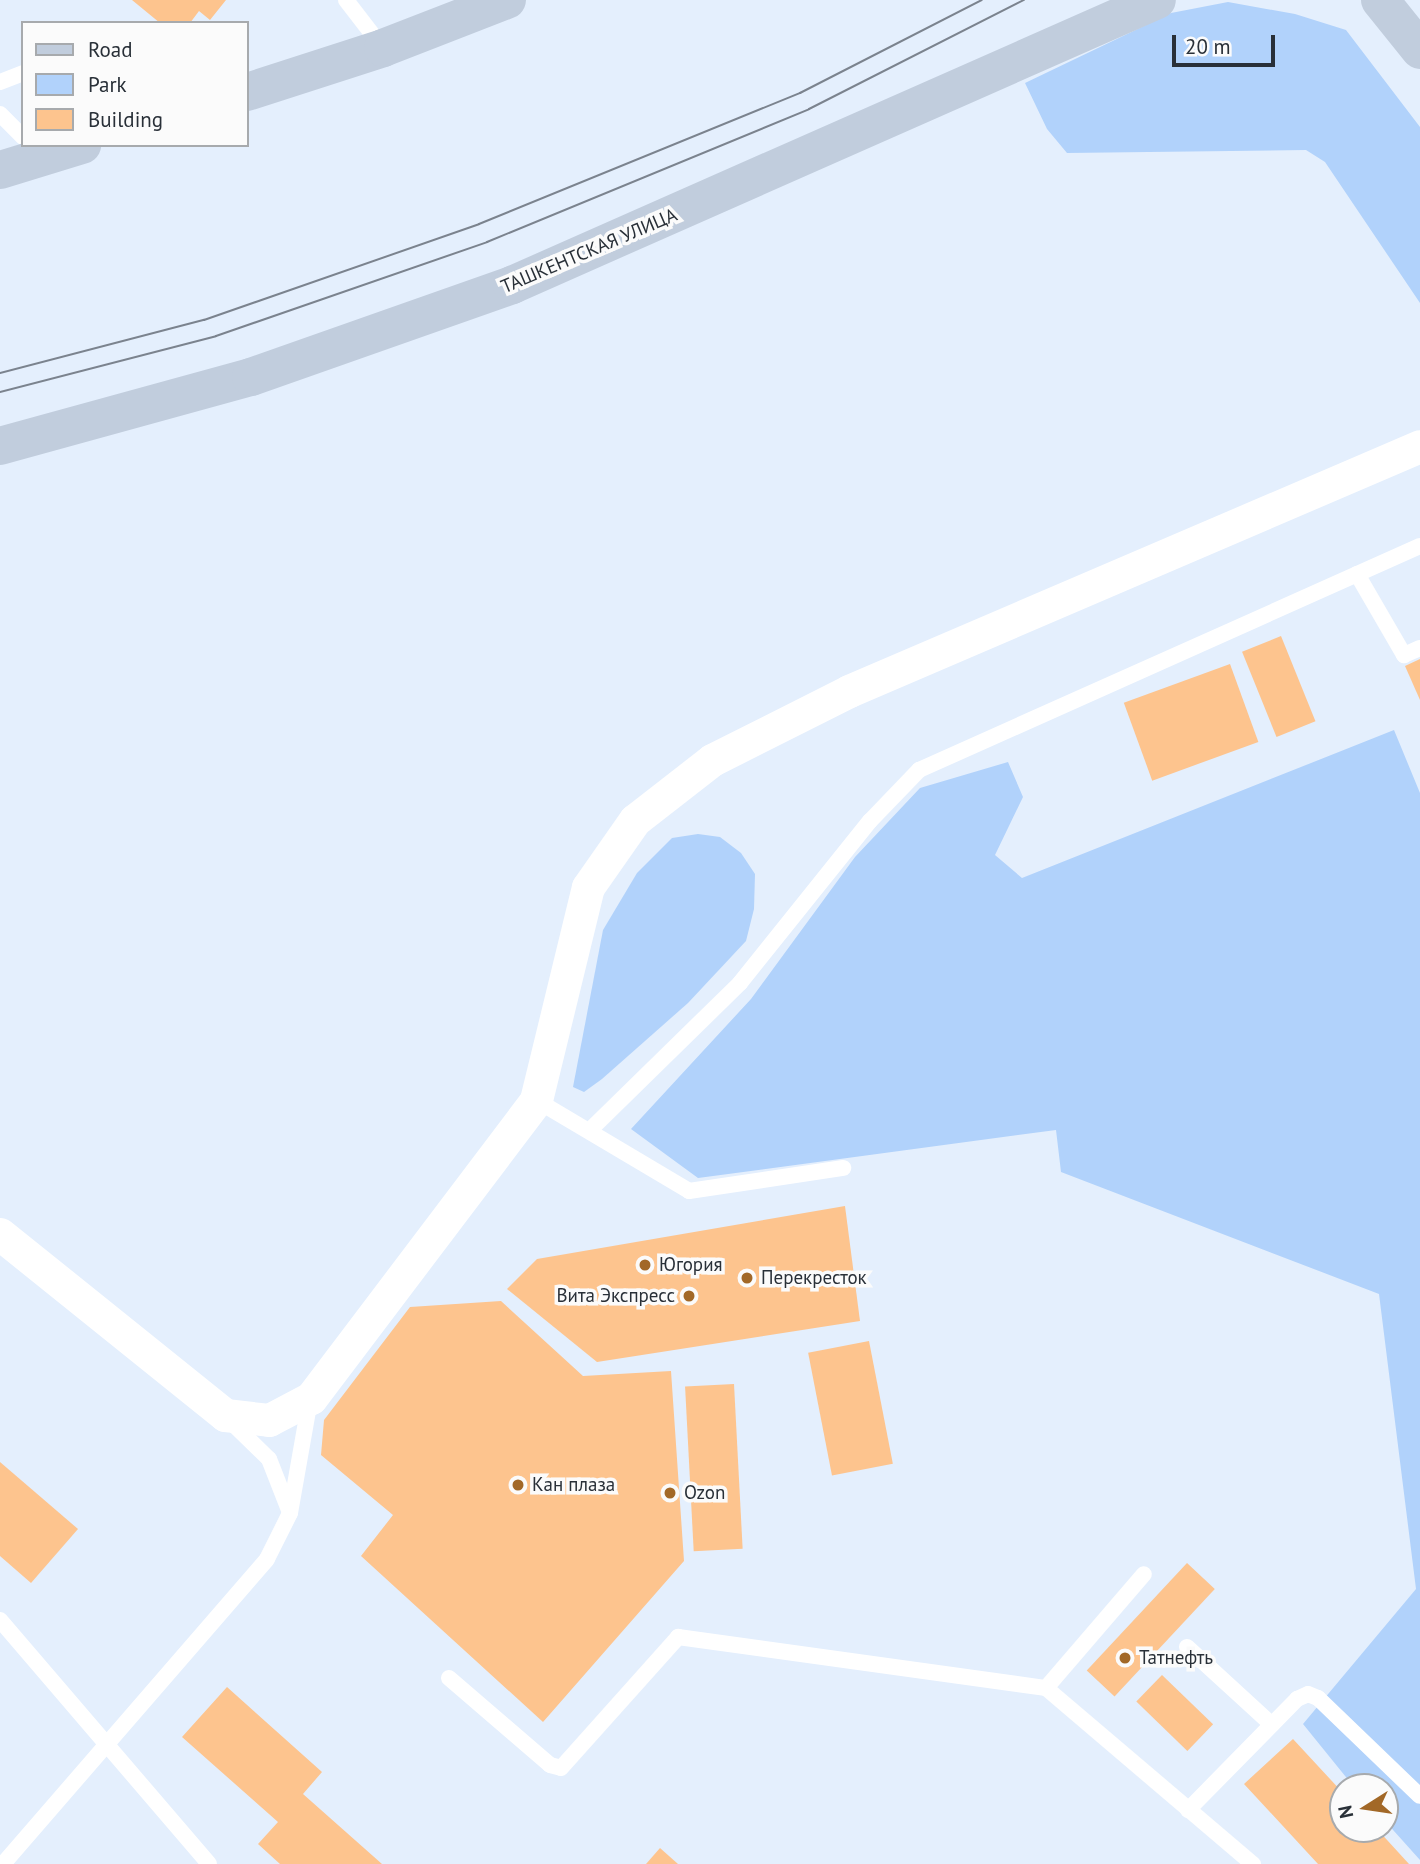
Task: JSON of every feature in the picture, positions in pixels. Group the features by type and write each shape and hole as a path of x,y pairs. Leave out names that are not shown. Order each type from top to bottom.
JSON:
{"main road":[{"path":"248,92 383,48 508,0"},
{"name":"ТАШКЕНТСКАЯ УЛИЦА","path":"0,446 251,377 488,294 1157,0"},
{"path":"1380,0 1420,50"},
{"path":"0,170 33,147"}],"street":[{"path":"0,1234 225,1415 269,1420 311,1398 536,1100 589,887 635,820 712,760 849,691 1420,446"}],"lane":[{"path":"346,0 383,48"},
{"path":"0,82 21,74"},
{"path":"0,114 21,134"},
{"path":"589,1131 740,983 870,821 919,770 1420,546"},
{"path":"1357,574 1404,655 1420,648"},
{"path":"536,1100 689,1191 843,1168"},
{"path":"3,1864 267,1559 290,1513 311,1398"},
{"path":"225,1415 268,1459 290,1513"},
{"path":"1046,1688 1144,1574"},
{"path":"0,1620 107,1741 209,1864"},
{"path":"449,1678 550,1765 561,1768 678,1637 1046,1688 1253,1864"},
{"path":"1187,1647 1272,1725"},
{"path":"1188,1811 1297,1699 1308,1694 1318,1698 1420,1796"}],"green space":[{"path":"1228,2 1295,14 1346,30 1420,127 1420,303 1325,162 1306,150 1067,153 1047,129 1025,83 1171,13"},
{"path":"1394,730 1420,793 1420,1860 1399,1837 1399,1773 1343,1773 1303,1724 1416,1589 1379,1294 1061,1172 1056,1130 698,1178 631,1129 751,999 855,857 920,788 1008,762 1023,797 995,855 1022,878"},
{"path":"698,834 720,837 741,853 755,874 754,909 746,941 688,1003 602,1079 584,1092 573,1087 603,930 637,873 672,838"}],"building":[{"path":"132,0 226,0 210,20 199,11 192,21 158,21"},
{"path":"1281,636 1315,721 1277,737 1242,652"},
{"path":"1420,659 1420,700 1405,666"},
{"path":"1230,664 1258,742 1152,781 1124,703"},
{"path":"845,1206 860,1321 597,1362 507,1289 537,1259"},
{"name":"Кан плаза","path":"501,1301 583,1376 671,1371 684,1561 543,1722 361,1556 393,1515 321,1455 324,1420 410,1307"},
{"path":"869,1341 893,1464 832,1476 808,1353"},
{"path":"734,1384 743,1549 694,1551 685,1387"},
{"path":"0,1462 78,1529 31,1583 0,1556"},
{"path":"1187,1563 1215,1589 1115,1696 1087,1671"},
{"path":"1162,1675 1213,1724 1187,1751 1136,1702"},
{"path":"227,1687 322,1772 303,1794 382,1864 280,1864 258,1844 278,1822 182,1737"},
{"path":"1293,1739 1329,1778 1329,1843 1390,1843 1409,1864 1318,1864 1244,1784"},
{"path":"660,1848 678,1864 646,1864"}],"tram line":[{"path":"0,373 204,320 479,224 800,93 982,0"},
{"path":"0,392 216,336 487,242 809,109 1024,0"}],"place":[{"name":"Югория","path":"645,1265"},
{"name":"Перекресток","path":"747,1278"},
{"name":"Вита Экспресс","path":"689,1296"},
{"name":"Кан плаза","path":"518,1485"},
{"name":"Ozon","path":"670,1493"},
{"name":"Татнефть","path":"1125,1658"}]}
